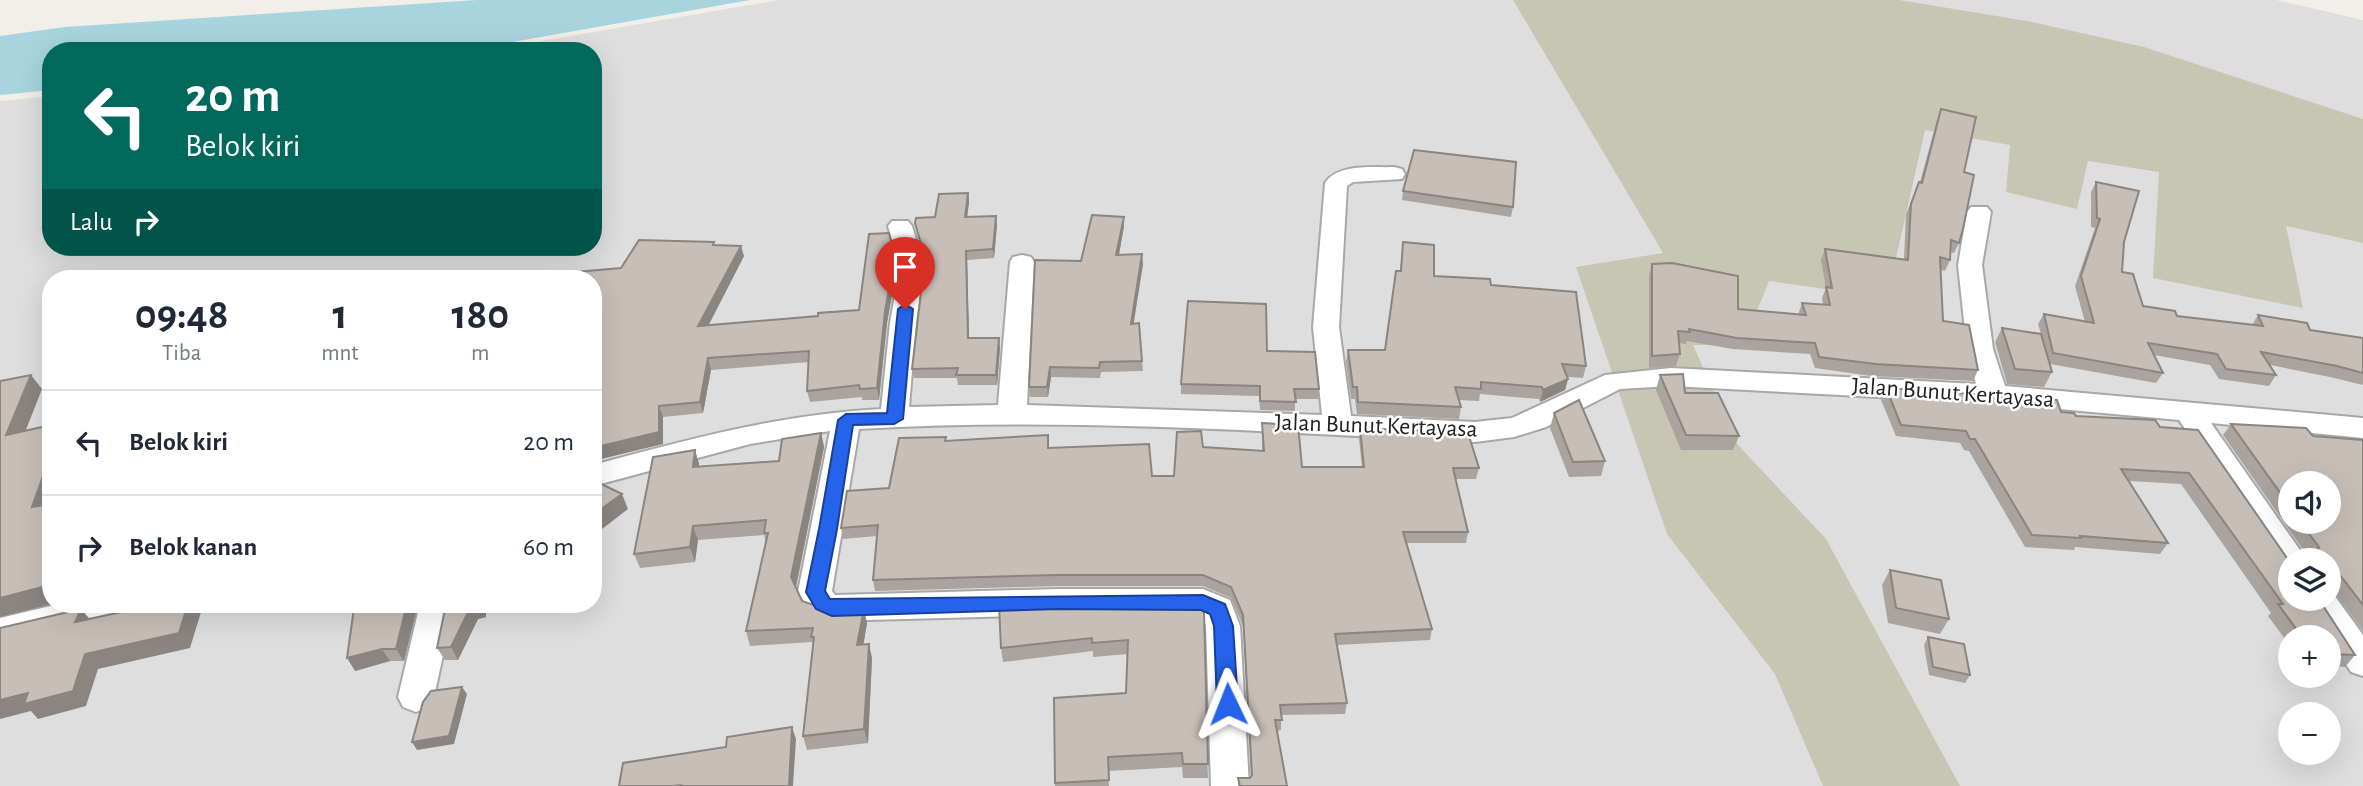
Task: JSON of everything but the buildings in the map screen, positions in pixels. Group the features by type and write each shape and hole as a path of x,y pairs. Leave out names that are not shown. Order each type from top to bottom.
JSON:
{"street":[{"path":"1338,426 1326,327 1336,183 1348,176 1394,174"},
{"path":"1979,212 1970,265 1980,349 1993,394"},
{"path":"894,419 903,323 912,267 900,226"},
{"path":"1012,413 1022,262"},
{"name":"Jalan Bunut Kertayasa","path":"602,474 743,436 846,420 1012,413 1177,416 1475,432 1514,427 1536,420 1615,380 1646,377 1993,394 2363,428"},
{"path":"2189,414 2283,548"},
{"path":"846,420 815,592 823,604 832,608 1058,602 1203,602 1218,609 1223,626 1230,786"},
{"path":"2328,611 2363,662"},
{"path":"0,631 75,613"},
{"path":"416,697 435,613"}],"shaded area":[{"path":"779,0 2276,0 2363,20 2363,786 0,786 0,101 42,97 42,256 602,256 602,42 536,42"},
{"path":"1513,0 1899,0 2027,21 2144,47 2363,119 2363,243 2286,226 2303,308 2153,278 2159,172 2088,161 2077,209 2006,192 2010,145 1925,130 1887,298 1769,281 1743,345 1693,345 1738,445 1826,539 1960,786 1823,786 1775,674 1667,534 1576,267 1663,253"}],"water":[{"path":"477,0 750,0 512,42 42,42 42,91 0,95 0,36 65,27"}],"route":[{"path":"905,309 894,419 846,420 815,592 823,604 832,608 1058,602 1203,602 1218,609 1223,626 1228,704"}]}
